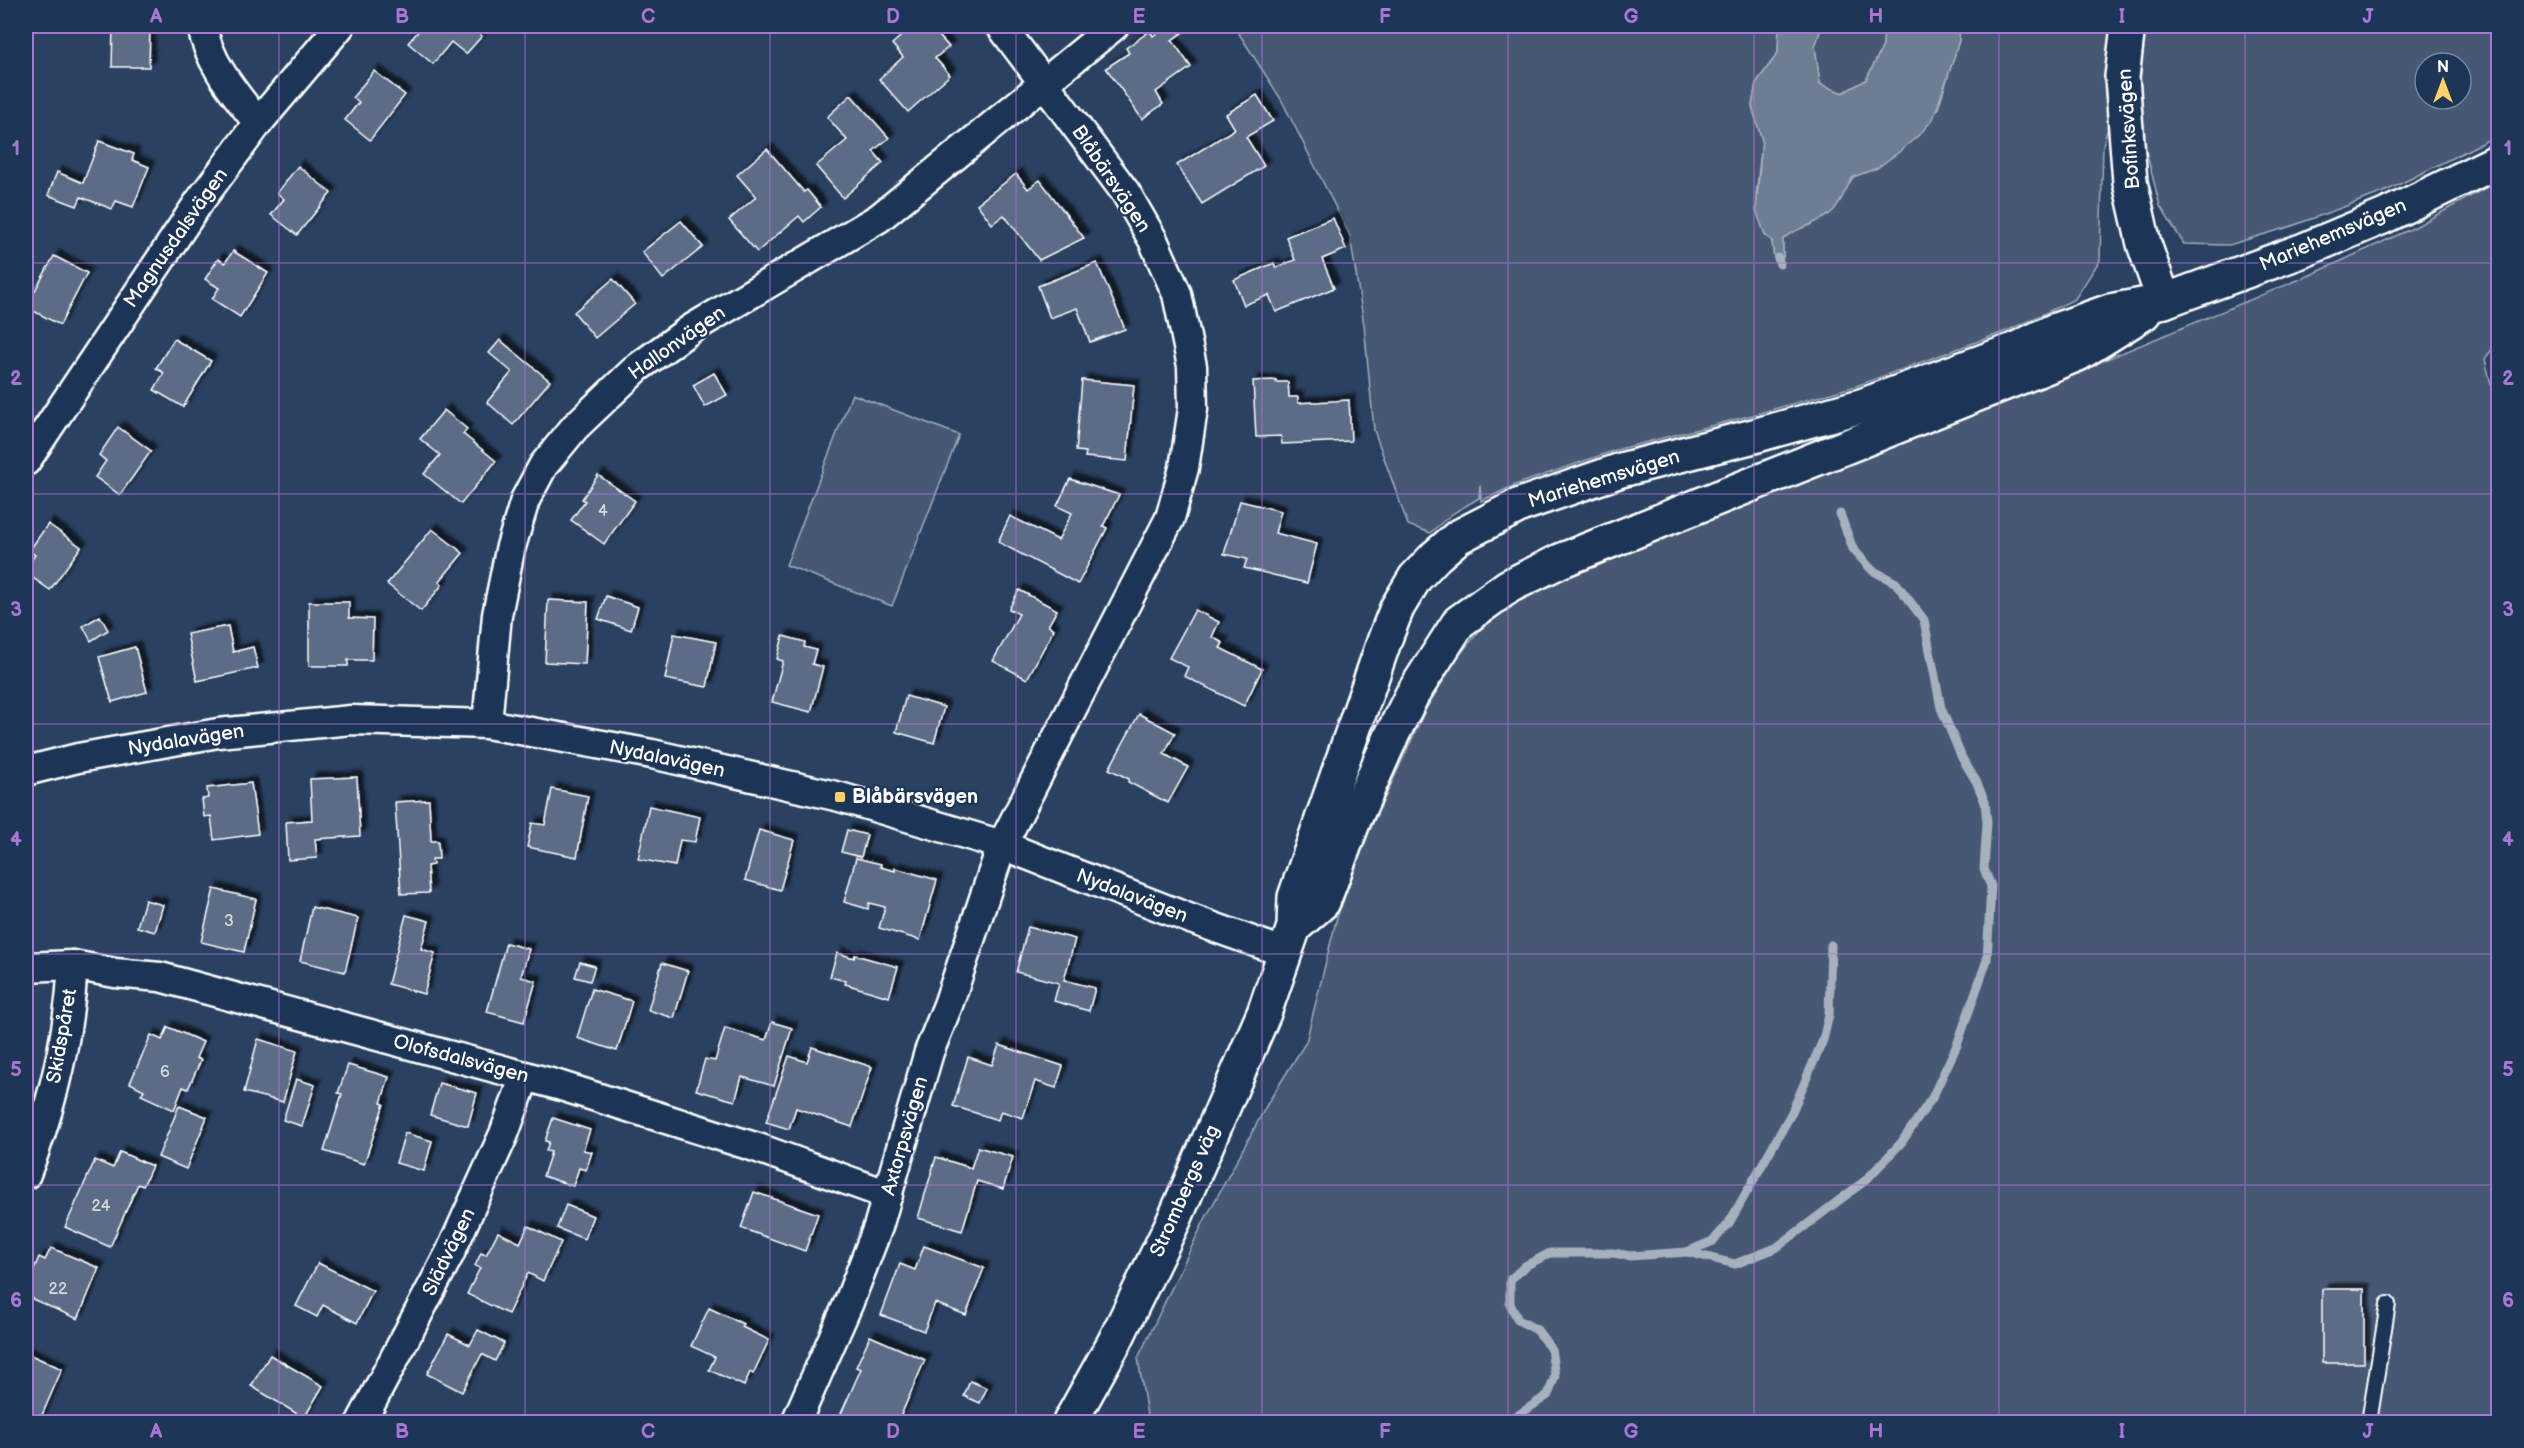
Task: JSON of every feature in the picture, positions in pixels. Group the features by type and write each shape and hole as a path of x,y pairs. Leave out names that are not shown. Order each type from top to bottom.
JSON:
{"street":[{"path":"202,26 218,70 258,123"},
{"name":"Magnusdalsvägen","path":"26,461 192,210 258,123 340,26"},
{"name":"Blåbärsvägen","path":"1001,26 1126,193 1153,240 1177,294 1192,366 1193,409 1184,468 1170,518 1002,845"},
{"name":"Hallonvägen","path":"487,724 497,615 510,550 522,510 543,466 574,427 637,368 691,329 879,218 1114,26"},
{"name":"Bofinksvägen","path":"2128,26 2122,77 2130,182 2144,244 2164,301"},
{"name":"Mariehemsvägen","path":"1290,940 1295,897 1354,723 1397,608 1415,578 1458,537 1520,505 1610,474 1861,406 2014,350 2053,331 2110,311 2164,301 2293,254 2365,224 2499,161"},
{"name":"Mariehemsvägen","path":"1290,940 1323,902 1354,820 1412,695 1459,622 1482,604 1533,572 2078,354 2164,301"},
{"name":"Nydalavägen","path":"26,771 78,758 218,733 351,720 487,724 652,754 840,797 1002,845 1191,919 1290,940"},
{"name":"Axtorpsvägen","path":"796,1422 849,1302 888,1195 929,1052 951,996 1002,845"},
{"name":"Strombergs väg","path":"1070,1422 1115,1341 1175,1218 1264,1013 1290,940"},
{"name":"Olofsdalsvägen","path":"26,967 73,965 115,973 160,977 525,1076 737,1141 888,1195"},
{"name":"Skidspåret","path":"26,1174 58,1074 71,1004 73,965"},
{"name":"Slädvägen","path":"361,1422 450,1253 504,1134 525,1076"}],"lane":[{"path":"2369,1422 2388,1304"}],"shaded area":[{"path":"1234,26 1779,26 1778,53 1756,83 1752,106 1762,140 1756,196 1765,235 1772,241 1774,258 1783,257 1783,239 1792,231 1811,225 1853,177 1877,168 1920,134 1938,109 1959,40 1960,26 2498,26 2498,135 2384,192 2292,226 2229,245 2184,244 2160,206 2144,143 2122,78 2103,145 2100,260 2075,299 2009,330 1856,386 1616,450 1515,485 1481,501 1480,485 1479,498 1452,514 1430,533 1408,525 1374,430 1364,325 1350,236 1281,99"},
{"path":"1779,26 1822,26 1815,46 1820,84 1843,93 1866,80 1883,46 1884,26 1960,26 1954,58 1933,119 1920,134 1877,168 1853,177 1833,211 1783,239 1783,257 1774,258 1772,241 1765,235 1756,210 1762,140 1752,106 1756,83 1778,53"},
{"path":"1822,26 1884,26 1883,46 1866,80 1843,93 1820,84 1815,46"},
{"path":"2498,181 2498,341 2485,359 2498,414 2498,1422 1148,1422 1138,1358 1204,1221 1269,1101 1306,1042 1337,917 1368,834 1426,709 1456,659 1490,618 1520,595 2032,390 2315,273 2415,227"},
{"path":"852,394 959,435 892,606 786,565"}],"building":[{"path":"113,26 150,26 149,67 112,67"},
{"path":"423,26 469,26 482,36 466,54 451,42 433,64 408,43"},
{"path":"913,26 930,26 949,47 935,58 950,75 908,112 879,79 903,57 892,44"},
{"path":"1159,26 1192,26 1172,40 1191,67 1156,92 1163,104 1142,119 1106,68 1129,53 1126,48 1150,31 1153,36 1162,29"},
{"path":"374,71 405,95 370,140 345,120 359,102 353,97"},
{"path":"851,95 889,138 873,151 883,163 843,198 816,166 847,140 827,117"},
{"path":"1257,95 1273,121 1246,137 1264,166 1202,204 1177,165 1235,129 1226,114"},
{"path":"99,141 134,154 132,160 149,167 133,207 116,201 112,209 81,197 77,206 48,195 57,172 83,183"},
{"path":"767,149 804,192 807,190 821,207 804,222 799,216 757,252 729,220 756,197 737,175"},
{"path":"298,166 331,193 297,235 271,215 284,199 277,193"},
{"path":"1016,174 1028,189 1040,180 1084,238 1039,260 1004,215 992,224 977,204"},
{"path":"1333,218 1346,249 1322,259 1334,288 1276,312 1269,295 1244,305 1234,280 1274,263 1276,268 1295,260 1286,237"},
{"path":"681,221 703,247 663,279 642,252"},
{"path":"233,251 268,273 240,317 212,299 219,288 205,279 218,259 225,263"},
{"path":"54,256 87,273 60,325 26,307"},
{"path":"1097,263 1125,329 1090,342 1077,308 1050,318 1038,286"},
{"path":"613,279 635,304 595,338 574,312"},
{"path":"174,339 211,361 183,407 154,390 164,373 156,368"},
{"path":"500,340 550,381 513,425 487,402 512,372 489,353"},
{"path":"714,373 727,395 705,407 693,385"},
{"path":"1082,380 1134,385 1127,461 1085,457 1086,452 1076,451"},
{"path":"1276,380 1276,382 1288,382 1289,397 1298,397 1298,403 1349,400 1351,441 1282,444 1281,436 1256,437 1253,381"},
{"path":"444,410 467,429 463,434 496,461 461,504 424,474 440,455 420,439"},
{"path":"118,427 151,451 120,495 95,477 106,461 99,455"},
{"path":"598,475 635,501 604,544 571,520 585,501 582,499"},
{"path":"1070,479 1119,495 1103,526 1107,528 1078,584 998,542 1010,516 1058,540 1072,513 1057,506"},
{"path":"1240,501 1281,511 1275,533 1317,544 1307,583 1244,568 1247,559 1224,554"},
{"path":"48,524 81,547 50,590 26,573 26,568 35,555 29,551"},
{"path":"432,529 463,553 439,582 442,585 421,611 387,584"},
{"path":"1019,590 1057,610 1048,626 1054,629 1027,679 993,661 1019,614 1009,609"},
{"path":"606,596 638,607 631,630 598,619"},
{"path":"548,600 588,602 585,664 545,662"},
{"path":"309,602 349,602 349,618 373,619 372,660 348,660 348,666 309,666"},
{"path":"1195,610 1219,622 1212,637 1223,643 1220,648 1262,669 1244,706 1184,676 1188,667 1169,658"},
{"path":"100,616 108,630 91,641 83,626"},
{"path":"228,626 233,652 253,647 258,668 197,681 187,634"},
{"path":"674,634 716,642 707,687 665,679"},
{"path":"783,636 805,642 804,647 816,650 812,664 823,667 811,712 772,702 783,661 777,659"},
{"path":"135,647 147,692 112,702 99,657"},
{"path":"906,696 944,707 934,743 896,732"},
{"path":"1139,714 1175,733 1164,754 1188,767 1168,803 1109,769"},
{"path":"357,777 360,836 315,839 317,858 288,860 286,822 312,820 310,779"},
{"path":"251,783 258,834 214,840 211,816 204,817 202,799 208,798 207,788"},
{"path":"552,789 588,796 577,857 527,847 532,823 545,825"},
{"path":"429,800 431,841 438,841 439,859 432,859 433,865 427,866 429,893 401,894 395,802"},
{"path":"649,806 700,817 695,842 680,840 675,866 638,859"},
{"path":"759,830 794,840 780,890 745,880"},
{"path":"847,830 867,835 861,857 841,852"},
{"path":"856,858 881,864 880,867 895,871 895,868 937,880 920,940 879,928 885,907 869,903 868,909 844,902"},
{"path":"214,889 256,899 244,952 201,942"},
{"path":"145,900 163,905 155,932 137,927"},
{"path":"312,907 358,918 345,972 300,961"},
{"path":"406,915 429,921 421,949 435,953 424,994 388,984"},
{"path":"1028,927 1075,939 1064,980 1095,988 1089,1011 1054,1001 1059,983 1016,972"},
{"path":"506,943 529,949 521,977 536,981 524,1022 487,1012"},
{"path":"837,953 854,958 855,955 898,967 889,997 845,984 846,981 830,977"},
{"path":"580,962 595,966 590,981 575,977"},
{"path":"662,963 688,971 674,1018 648,1010"},
{"path":"592,989 632,1001 617,1051 577,1038"},
{"path":"772,1022 792,1028 774,1086 742,1077 735,1101 696,1090 705,1059 715,1061 725,1028 766,1040"},
{"path":"168,1027 203,1042 196,1058 201,1060 188,1089 183,1087 174,1110 141,1095 144,1090 130,1083 151,1035 162,1040"},
{"path":"258,1039 297,1051 283,1102 244,1092"},
{"path":"999,1045 1063,1066 1056,1088 1035,1081 1023,1118 1001,1111 998,1120 953,1106 968,1057 992,1065"},
{"path":"812,1047 872,1067 852,1127 796,1108 789,1129 766,1122 789,1056 807,1062"},
{"path":"348,1065 389,1077 381,1103 384,1104 364,1164 324,1151 342,1094 338,1093"},
{"path":"296,1079 315,1085 302,1126 283,1120"},
{"path":"439,1083 477,1093 468,1126 430,1115"},
{"path":"179,1106 207,1117 186,1169 158,1157"},
{"path":"553,1118 590,1130 583,1150 592,1152 586,1170 579,1168 573,1186 543,1176 551,1152 546,1151 549,1142 545,1141"},
{"path":"405,1133 432,1141 424,1171 396,1163"},
{"path":"978,1147 1013,1157 1003,1189 977,1181 962,1231 918,1218 936,1157 971,1168"},
{"path":"120,1152 152,1166 143,1186 138,1184 110,1247 65,1227 95,1160 113,1168"},
{"path":"754,1192 818,1214 805,1251 741,1228"},
{"path":"566,1205 593,1216 584,1239 557,1228"},
{"path":"528,1226 561,1242 543,1281 528,1273 508,1314 467,1294 480,1268 475,1266 481,1253 486,1255 498,1232 520,1243"},
{"path":"924,1246 984,1268 966,1315 935,1303 924,1331 881,1315 900,1264 915,1270"},
{"path":"51,1248 99,1268 78,1319 30,1298 26,1307 26,1277 30,1279 39,1257 45,1260"},
{"path":"318,1263 373,1291 357,1323 323,1305 317,1317 296,1306"},
{"path":"2322,1289 2364,1289 2364,1363 2322,1363"},
{"path":"709,1308 743,1324 742,1327 769,1340 753,1374 750,1372 744,1386 709,1370 715,1357 691,1346"},
{"path":"478,1330 504,1343 495,1361 482,1354 462,1392 427,1374 448,1334 470,1345"},
{"path":"870,1336 925,1360 898,1422 850,1422 839,1418 861,1369 856,1367"},
{"path":"26,1353 62,1369 39,1422 26,1422"},
{"path":"270,1355 323,1386 304,1418 251,1386"},
{"path":"970,1381 987,1388 980,1403 964,1396"}],"waterway":[{"path":"1778,258 1780,264"},
{"path":"1687,1252 1735,1264 1776,1248 1866,1180 1901,1143 1932,1098 1957,1045 1987,960 1991,886 1984,869 1987,822 1985,802 1962,758 1941,708 1924,620 1896,583 1872,570 1853,549 1840,514"},
{"path":"1508,1422 1548,1395 1555,1376 1551,1349 1537,1330 1518,1320 1510,1304 1510,1280 1525,1266 1550,1253 1613,1253 1630,1256 1687,1252 1713,1241 1729,1223 1791,1114 1823,1040 1829,1015 1831,945"}],"place":[{"name":"Blåbärsvägen","path":"840,797"}]}
